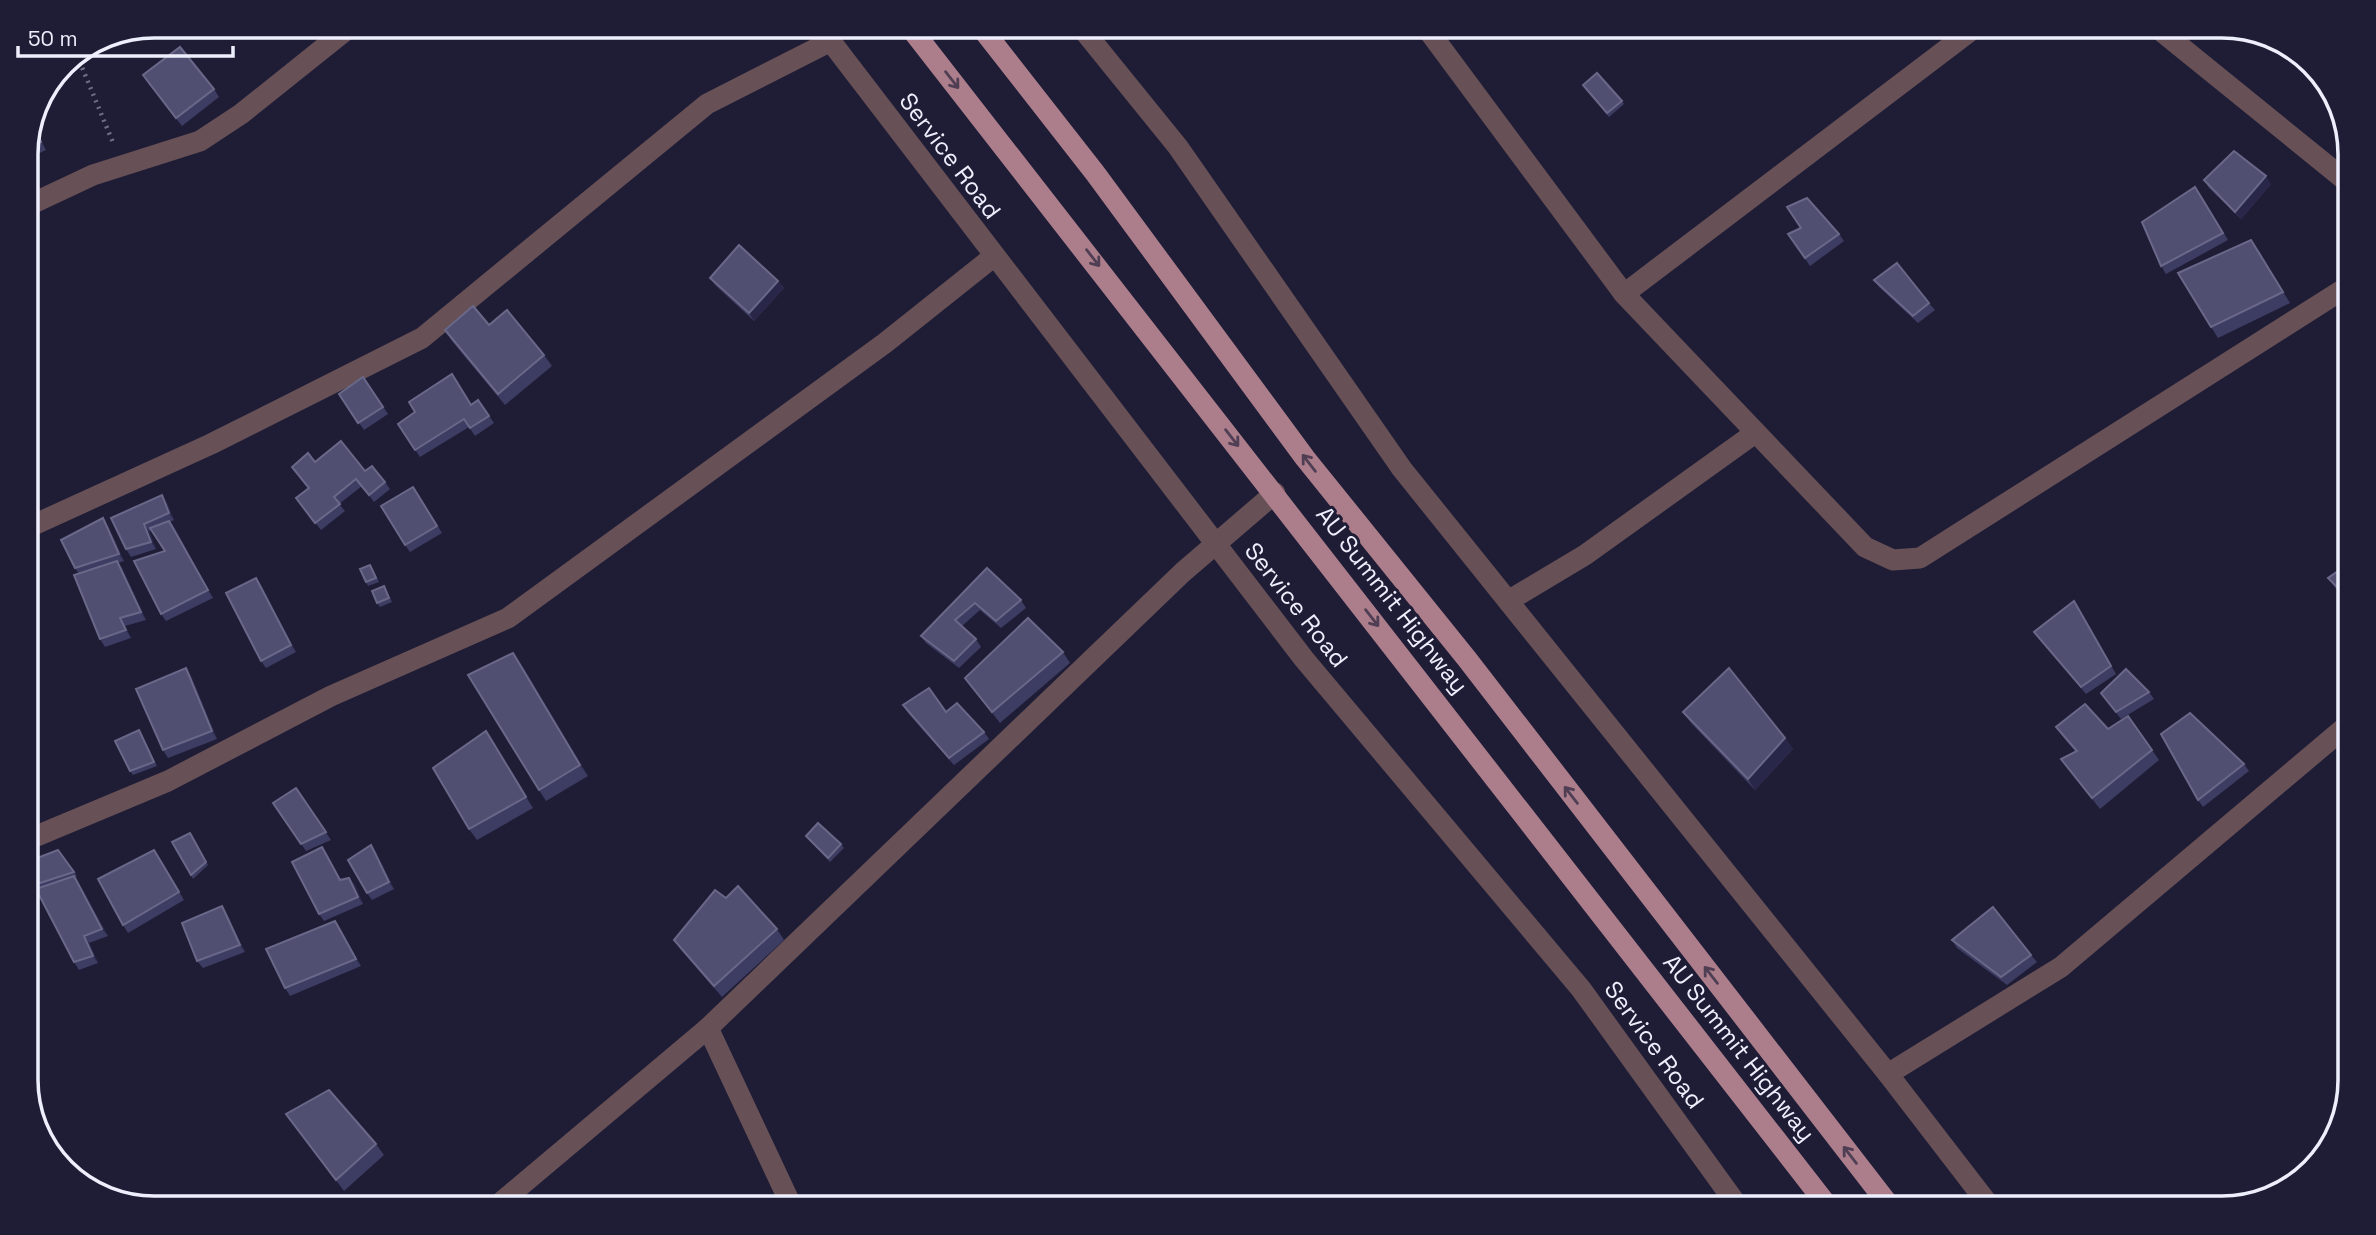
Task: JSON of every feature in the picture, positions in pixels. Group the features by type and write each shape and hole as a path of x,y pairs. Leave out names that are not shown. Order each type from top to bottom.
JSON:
{"main road":[{"name":"AU Summit Highway","path":"918,38 1820,1196"},
{"name":"AU Summit Highway","path":"989,38 1095,173 1305,458 1467,659 1882,1196"}],"street":[{"path":"39,200 93,175 200,141 241,114 336,38"},
{"path":"39,523 211,444 422,338 707,104 818,38"},
{"name":"Service Road","path":"828,38 993,257 1304,659 1580,989 1731,1196"},
{"path":"1090,38 1178,147 1402,469 1888,1074 1982,1196"},
{"path":"1434,38 1624,294 1865,547 1893,560 1920,558 2337,293"},
{"path":"1624,294 1961,38"},
{"path":"2170,38 2337,173"},
{"path":"39,835 168,781 331,696 508,618 885,343 993,257"},
{"path":"1508,601 1585,555 1755,433"},
{"path":"508,1196 708,1028 1215,545 1275,493"},
{"path":"1888,1074 2062,967 2338,733"},
{"path":"708,1028 787,1196"}],"path":[{"path":"81,65 123,165"}],"building":[{"path":"180,47 214,89 176,118 143,75"},
{"path":"1597,73 1622,101 1607,113 1583,85"},
{"path":"2234,151 2266,176 2235,212 2204,180"},
{"path":"2195,187 2223,233 2161,266 2142,222"},
{"path":"1807,198 1839,234 1805,258 1788,234 1801,228 1787,207"},
{"path":"2251,240 2283,292 2211,327 2178,273"},
{"path":"739,245 778,281 749,313 710,278"},
{"path":"1897,263 1929,303 1913,316 1874,280"},
{"path":"473,306 489,325 507,310 544,355 498,394 445,330"},
{"path":"452,374 471,405 478,400 489,416 470,428 464,419 415,450 398,424 415,412 409,402"},
{"path":"363,377 383,407 358,423 339,394"},
{"path":"341,441 365,471 372,466 385,482 369,495 356,479 334,497 340,504 315,523 296,498 309,488 292,467 308,453 315,462"},
{"path":"413,487 437,526 405,545 381,506"},
{"path":"162,495 169,513 144,524 151,542 126,549 111,518"},
{"path":"103,518 119,554 75,568 61,540"},
{"path":"169,521 208,590 161,614 134,561 165,551 150,528"},
{"path":"117,561 141,612 120,618 126,630 100,639 74,575"},
{"path":"370,565 376,578 366,582 360,569"},
{"path":"987,568 1021,600 996,621 975,603 955,620 976,639 954,661 921,636"},
{"path":"2337,572 2337,587 2328,578"},
{"path":"256,578 291,645 261,661 226,593"},
{"path":"384,586 389,598 377,603 372,591"},
{"path":"2074,601 2111,666 2081,687 2034,632"},
{"path":"1028,618 1063,652 992,712 965,678"},
{"path":"513,653 580,765 539,790 468,675"},
{"path":"186,668 212,731 163,750 136,689"},
{"path":"1729,668 1785,738 1748,779 1683,712"},
{"path":"2126,669 2149,692 2116,712 2101,693"},
{"path":"929,688 946,712 957,703 984,732 949,758 903,705"},
{"path":"2085,704 2108,729 2128,716 2152,750 2092,798 2061,759 2077,751 2056,727"},
{"path":"2190,713 2244,764 2198,800 2161,734"},
{"path":"139,730 154,762 130,771 115,741"},
{"path":"486,731 526,797 469,829 433,768"},
{"path":"296,788 326,832 301,844 273,803"},
{"path":"818,823 841,844 828,858 806,836"},
{"path":"190,833 206,862 191,875 172,842"},
{"path":"371,845 389,882 367,893 348,860"},
{"path":"322,847 340,880 349,878 358,897 319,914 292,862"},
{"path":"58,850 74,872 39,883 39,857"},
{"path":"154,850 179,892 123,925 98,879"},
{"path":"74,876 102,929 84,936 93,956 74,962 39,895 39,888"},
{"path":"738,886 777,929 714,986 674,940 715,890 726,898"},
{"path":"222,906 240,945 197,961 182,923"},
{"path":"1993,907 2031,955 2001,977 1952,940"},
{"path":"335,921 356,959 285,988 266,949"},
{"path":"329,1090 376,1144 336,1180 286,1114"}]}
